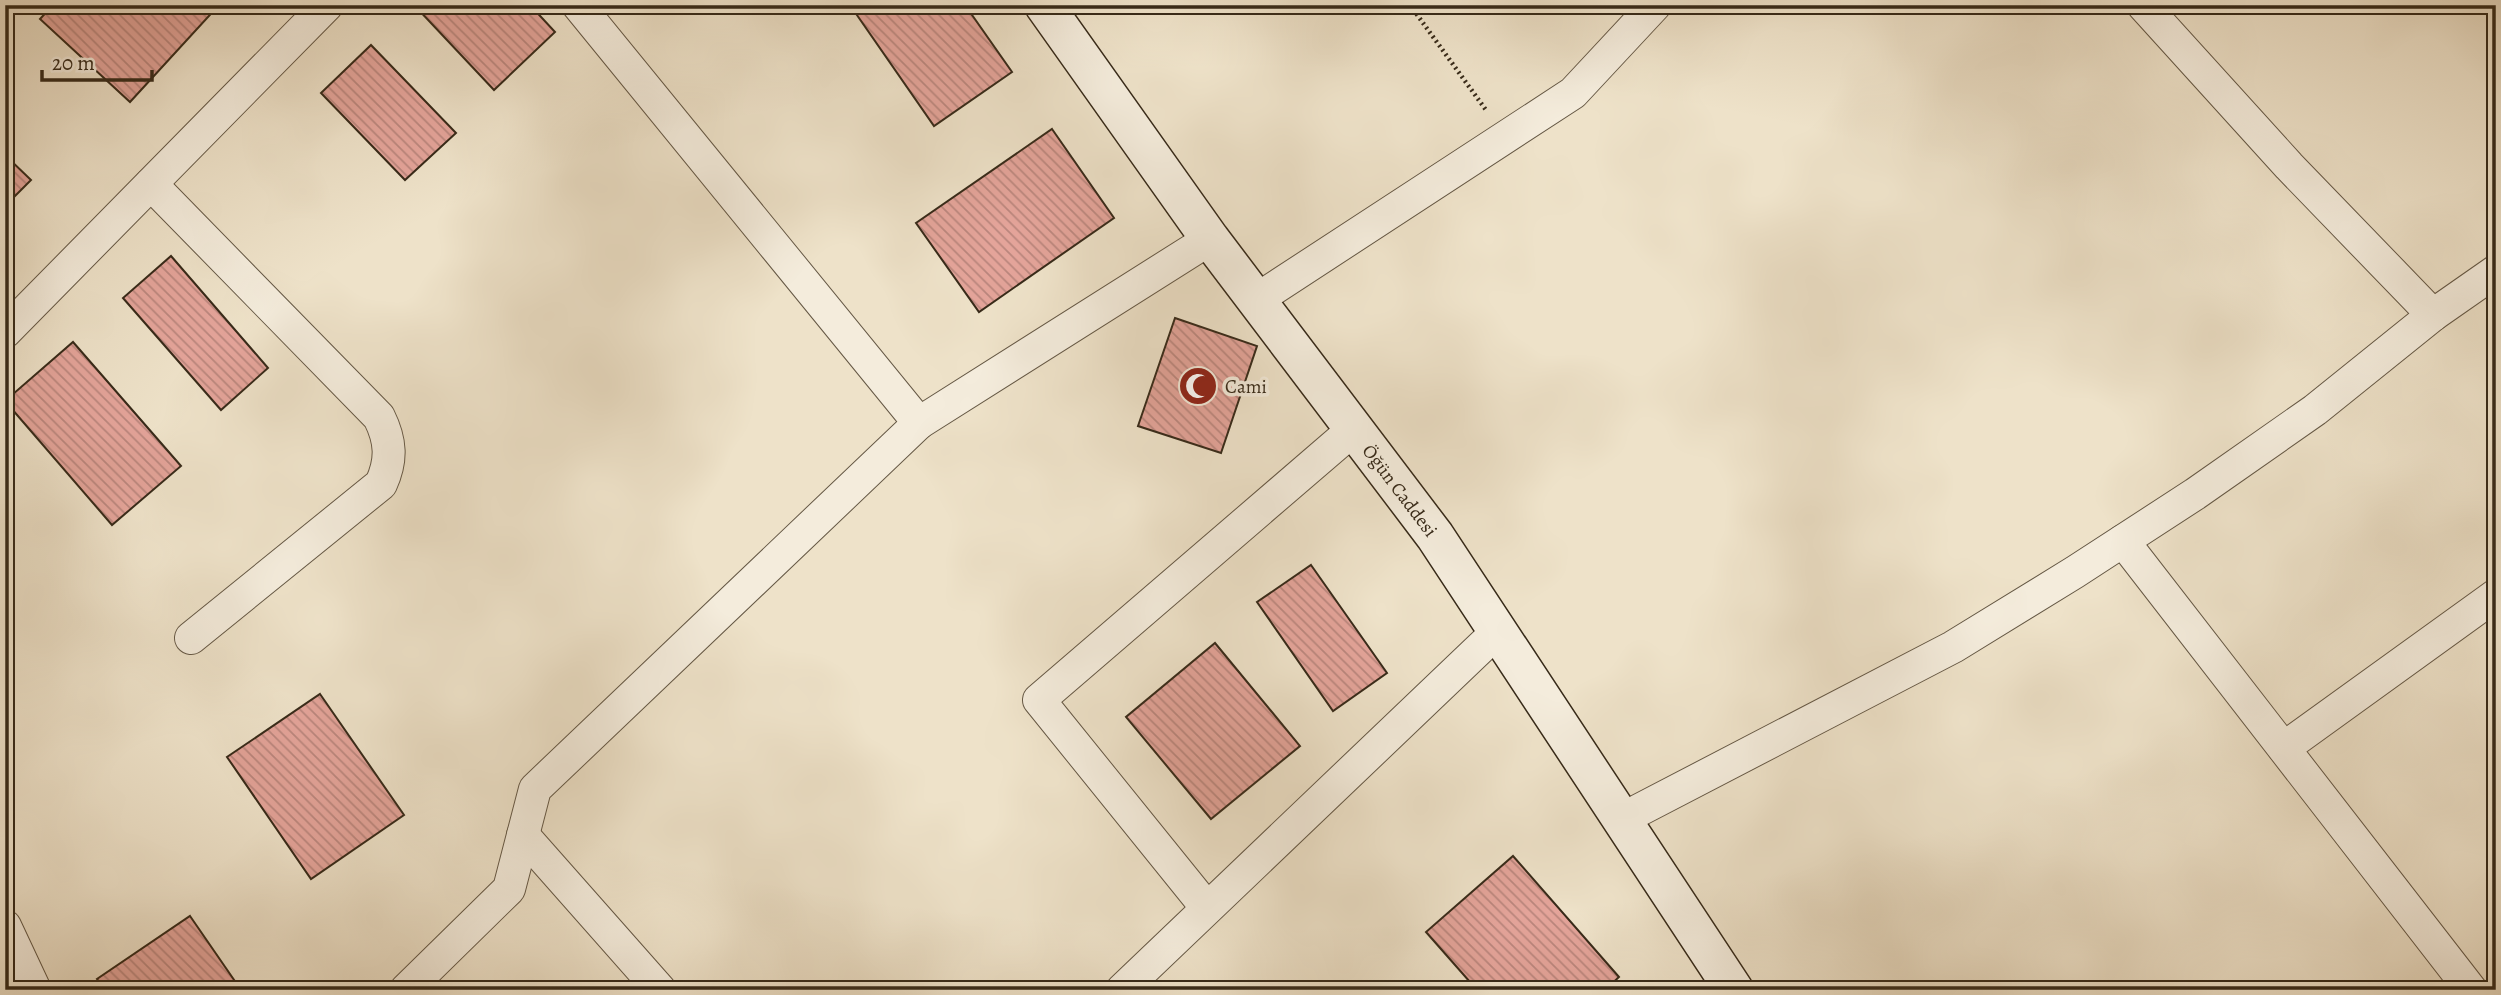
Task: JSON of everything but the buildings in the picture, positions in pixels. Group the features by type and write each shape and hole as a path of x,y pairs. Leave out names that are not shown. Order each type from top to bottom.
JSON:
{"street":[{"path":"5,332 327,5"},
{"path":"578,5 919,423"},
{"name":"Öğün Caddesi","path":"1044,5 1210,239 1436,536 1734,990"},
{"path":"1256,300 1573,93 1656,5"},
{"path":"2143,5 2289,166 2433,315"},
{"path":"151,184 379,417 390,448 389,461 381,484 191,638"},
{"path":"405,990 509,889 535,789 919,423 1210,239"},
{"path":"1622,819 1953,647 2123,541 2315,410 2433,315 2496,271"},
{"path":"1207,908 1039,701 1354,429"},
{"path":"2123,541 2471,990"},
{"path":"2284,748 2496,595"},
{"path":"1122,990 1498,631"},
{"path":"523,835 660,990"},
{"path":"5,926 35,990"}],"path":[{"path":"1410,5 1506,137"}],"place":[{"name":"Cami","path":"1198,386"}]}
